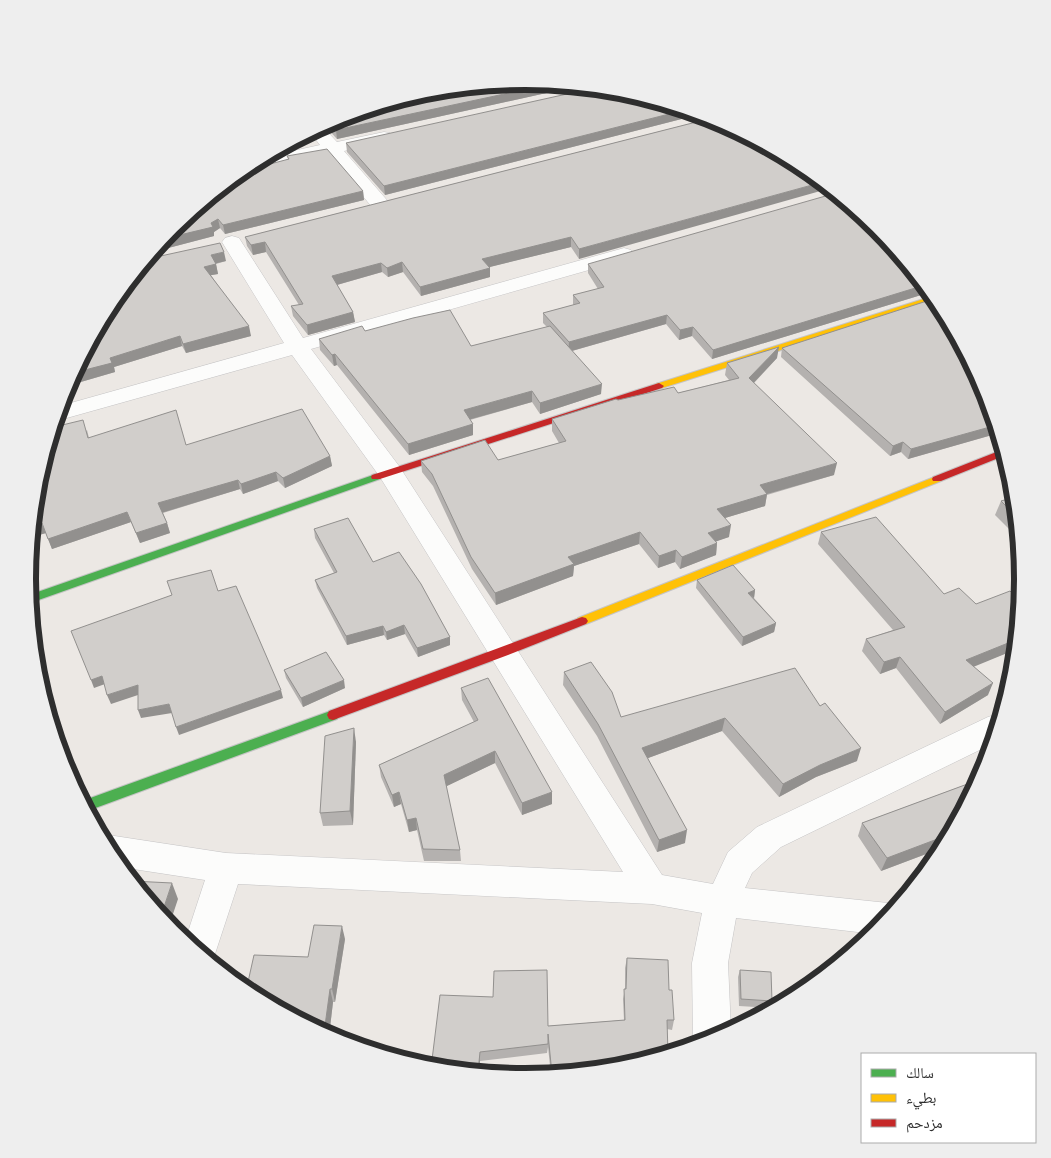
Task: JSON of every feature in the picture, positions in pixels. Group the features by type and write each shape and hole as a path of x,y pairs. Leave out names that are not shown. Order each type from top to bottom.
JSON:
{"street":[{"path":"270,162 400,134"},
{"path":"321,135 379,203"},
{"path":"361,208 398,198"},
{"path":"231,242 298,348 390,472 652,889"},
{"path":"66,412 648,248"},
{"path":"37,596 390,472 928,301"},
{"path":"91,804 504,652 999,455"},
{"path":"712,1031 710,963 722,902 740,863 769,837 991,730"},
{"path":"120,852 226,868 652,889 722,902 879,917"},
{"path":"201,945 226,868"}],"building":[{"path":"522,90 336,130 335,129 368,116 430,99 462,94"},
{"path":"573,93 621,99 673,113 384,186 346,143"},
{"path":"698,122 742,140 770,155 814,184 579,249 571,237 482,259 490,268 420,287 402,262 387,268 381,263 332,276 353,312 307,325 291,306 303,304 265,242 251,245 245,237"},
{"path":"327,149 363,191 223,225 218,219 211,223 213,227 178,235 203,211 254,172 264,166 289,159 287,156"},
{"path":"828,195 871,233 918,287 713,350 693,327 680,330 667,315 569,342 543,313 580,303 573,295 604,287 588,264"},
{"path":"220,243 224,252 211,255 216,264 204,267 249,326 183,344 180,336 110,358 112,363 83,370 102,334 119,307 157,257"},
{"path":"928,301 949,334 964,363 978,392 990,427 911,449 903,442 893,446 782,348"},
{"path":"450,310 471,346 550,326 602,384 540,403 532,391 464,410 473,424 408,444 335,354 332,355 319,339 362,326 365,331"},
{"path":"779,347 749,378 837,463 760,485 767,494 717,509 731,525 708,533 717,543 682,557 676,550 659,556 640,532 568,557 574,564 495,593 471,557 432,474 421,461 485,440 498,460 566,441 552,419 616,399 674,387 678,393 739,378 727,363"},
{"path":"302,409 330,456 283,478 276,472 241,484 238,480 158,503 167,523 136,533 127,512 48,539 42,523 39,524 40,515 53,452 61,425 83,420 88,438 176,410 186,445"},
{"path":"1008,499 1010,510 1001,501"},
{"path":"876,517 944,594 959,588 976,604 1010,591 1014,595 1011,642 966,660 993,683 945,712 900,657 884,662 866,639 905,627 821,532"},
{"path":"348,518 373,562 399,552 421,584 450,637 417,648 404,625 386,632 383,626 346,636 315,580 337,572 314,529"},
{"path":"733,565 755,590 748,593 776,623 743,637 697,580"},
{"path":"211,570 218,591 236,586 281,690 176,727 169,704 138,710 138,685 107,695 102,676 91,680 71,631 172,595 167,581"},
{"path":"326,652 344,680 301,698 284,670"},
{"path":"591,662 612,692 621,717 795,668 820,706 825,703 861,748 820,765 783,784 725,718 642,748 687,830 659,840 598,724 564,672"},
{"path":"488,678 552,792 522,803 495,751 444,775 460,850 423,849 416,818 407,820 399,792 392,795 379,765 478,720 461,688"},
{"path":"354,728 350,811 320,813 325,736"},
{"path":"970,783 940,838 887,858 862,823"},
{"path":"141,881 172,883 164,908"},
{"path":"314,925 342,926 325,1025 281,1003 248,982 254,955 308,957"},
{"path":"627,958 668,960 669,990 672,990 674,1020 667,1020 668,1047 621,1059 551,1067 548,1034 548,1044 480,1052 479,1066 432,1059 440,995 493,997 494,971 547,970 548,1026 625,1020 624,989 626,989"},
{"path":"740,970 771,972 772,1001 741,999"}],"traffic: fast":[{"path":"37,596 376,477"},
{"path":"91,804 333,715"}],"traffic: slow":[{"path":"659,386 928,301"},
{"path":"582,621 937,479"}],"traffic: jam":[{"path":"376,477 659,386"},
{"path":"937,479 999,455"},
{"path":"333,715 582,621"}]}
